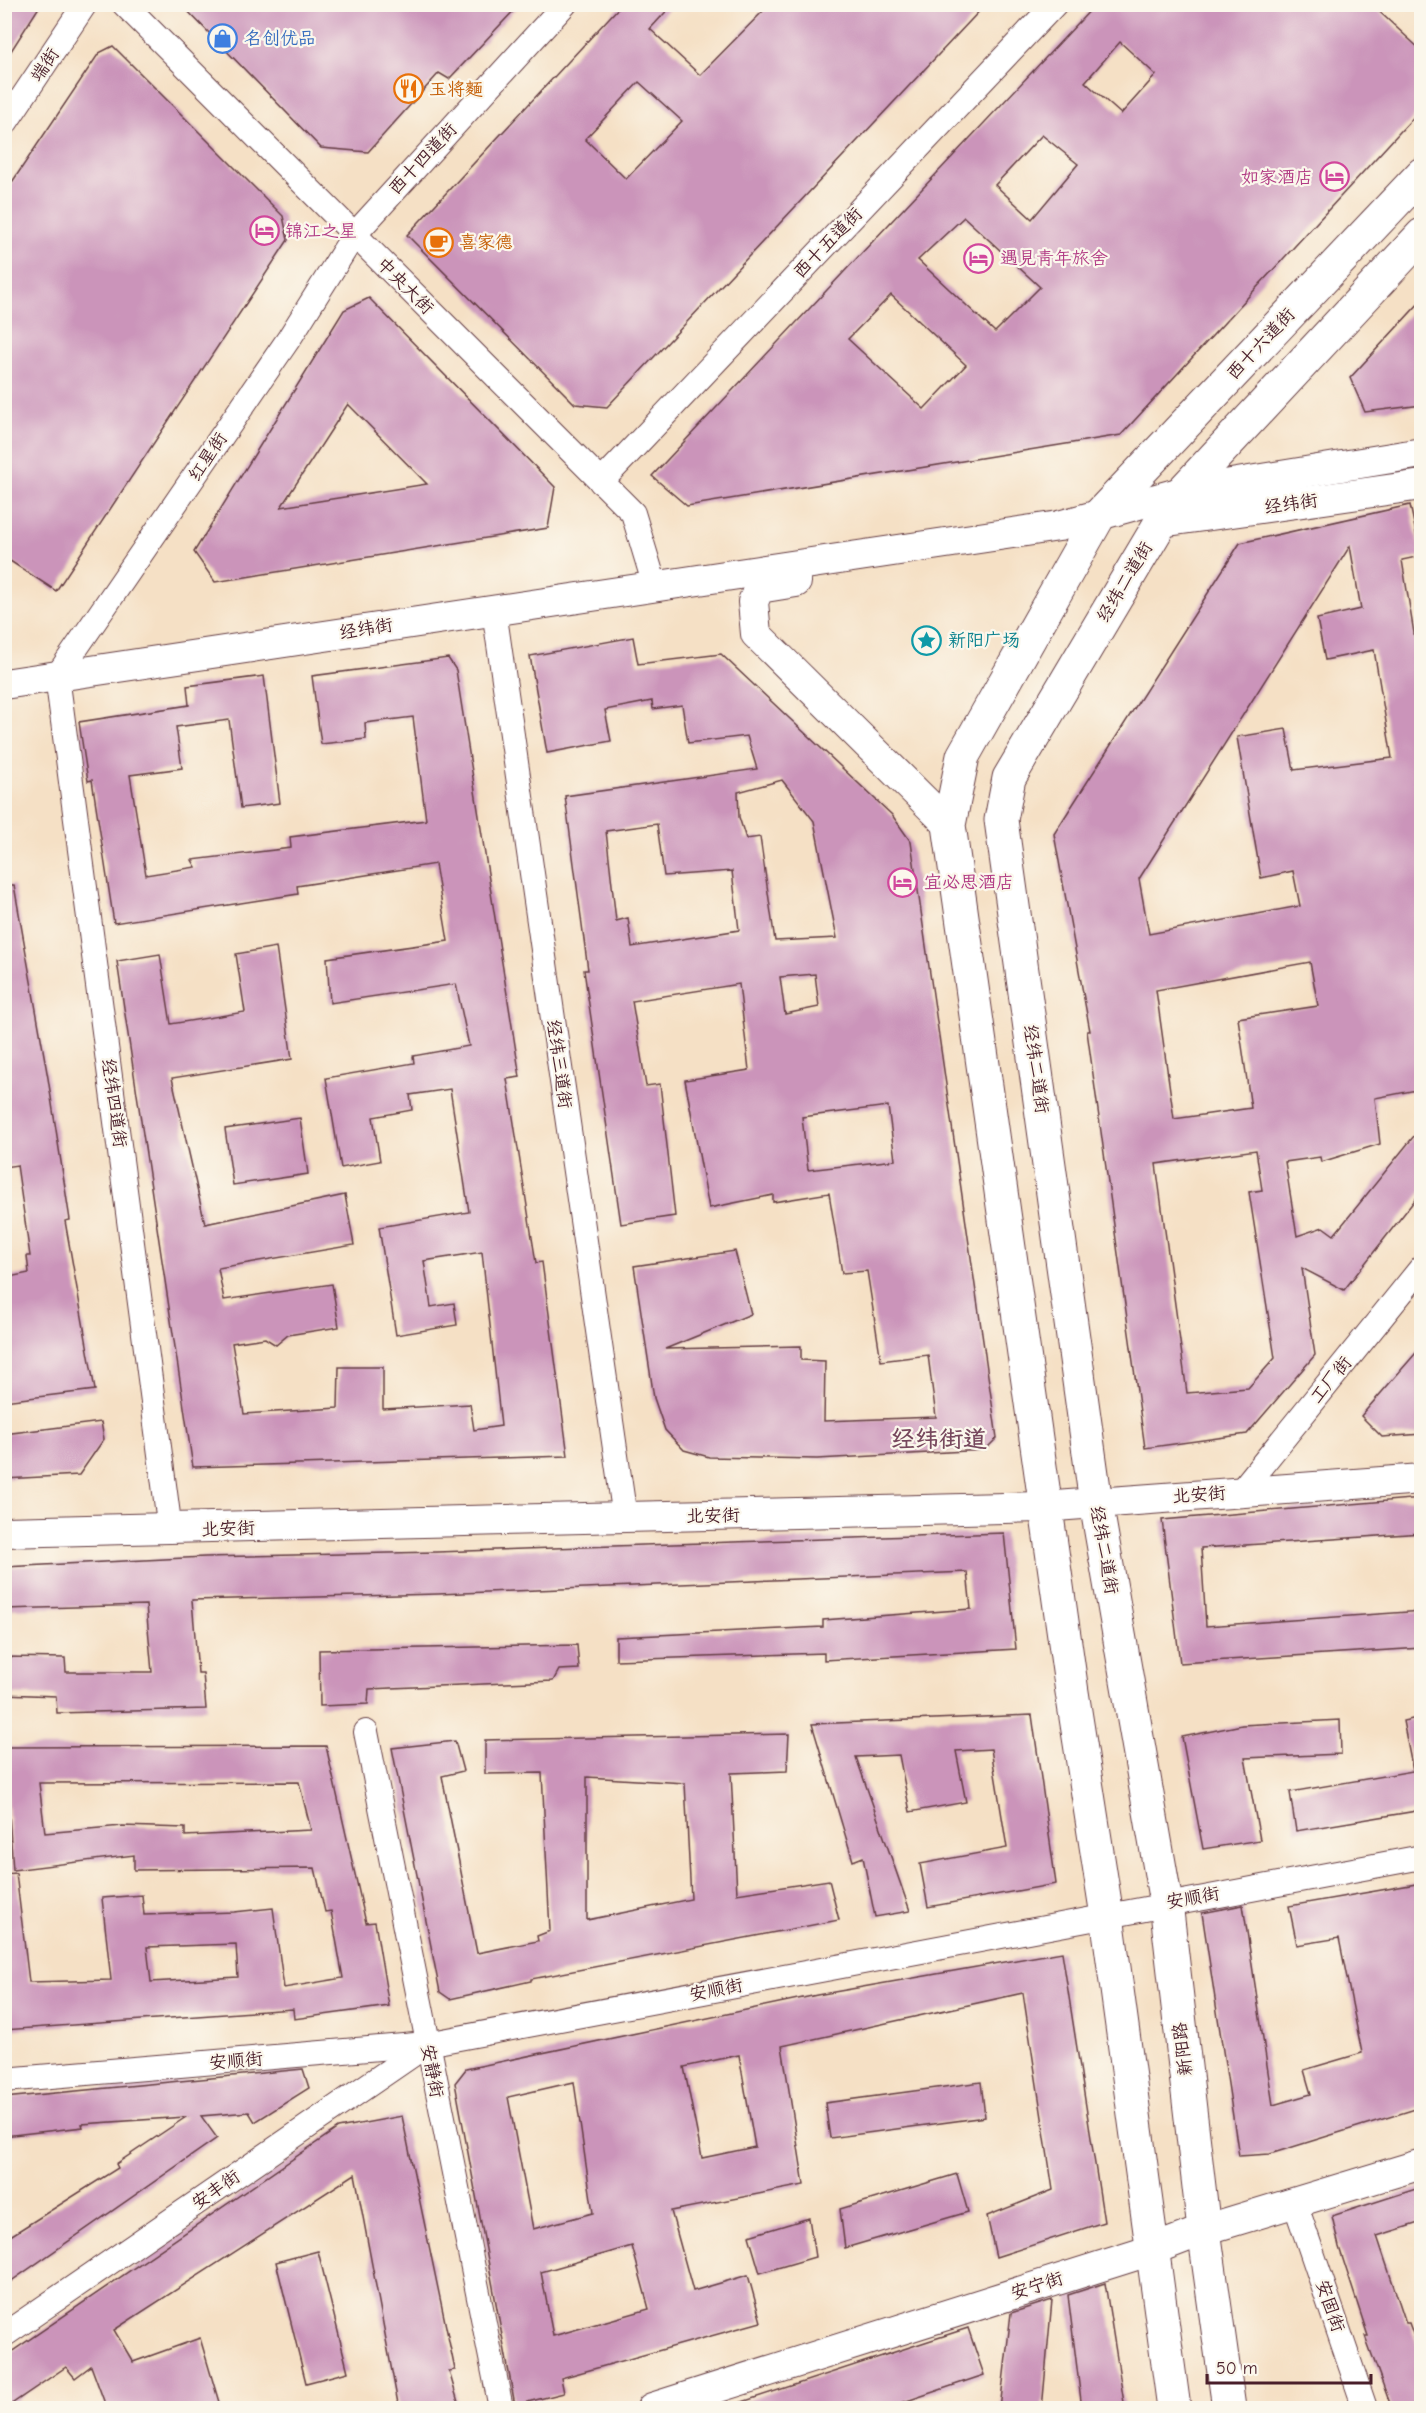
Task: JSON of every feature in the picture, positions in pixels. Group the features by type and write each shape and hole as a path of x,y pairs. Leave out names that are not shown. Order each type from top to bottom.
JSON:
{"highway":[{"name":"西十六道街","path":"1100,514 1422,174"},
{"path":"1182,492 1422,235"},
{"name":"经纬二道街","path":"1129,1691 1096,1503 1001,820 1009,778 1161,522 1182,492"},
{"path":"1100,514 963,756 949,825 1072,1692 1107,1916 1174,2409"},
{"name":"新阳路","path":"1129,1691 1166,1903 1203,2230 1229,2409"}],"main road":[{"name":"经纬街","path":"4,684 1059,526 1182,492 1422,453"},
{"name":"经纬街","path":"1161,522 1422,485"},
{"path":"949,825 756,634 753,602 759,588 1040,544 1059,526"},
{"name":"北安街","path":"4,1532 170,1530 1046,1507 1422,1479"},
{"name":"安宁街","path":"652,2409 1152,2250 1203,2230 1422,2164"}],"street":[{"name":"端街","path":"4,125 85,4"},
{"name":"中央大街","path":"124,4 633,513 655,586"},
{"name":"西十四道街","path":"354,235 566,4"},
{"name":"西十五道街","path":"602,482 1055,4"},
{"name":"红星街","path":"57,676 290,337 354,235"},
{"name":"经纬三道街","path":"494,610 625,1518"},
{"name":"经纬四道街","path":"57,676 170,1530"},
{"name":"工厂街","path":"1240,1492 1422,1267"},
{"name":"安静街","path":"366,1732 501,2409"},
{"name":"安顺街","path":"4,2080 427,2044 1166,1903 1422,1857"},
{"name":"安丰街","path":"4,2335 427,2044"},
{"name":"安固街","path":"1295,2203 1365,2409"}],"building":[{"path":"4,4 41,4 4,62"},
{"path":"181,4 520,4 449,79 439,73 368,152 321,148"},
{"path":"622,4 673,4 650,29 700,75 770,4 986,4 607,407 575,404 407,235","holes":["639,82 682,121 626,179 585,139"]},
{"path":"1096,4 1371,4 1422,51 1422,108 1121,435 687,506 652,476","holes":["1120,42 1156,75 1121,114 1085,82","1042,135 1078,164 1032,219 995,185","964,217 1040,287 995,332 918,260","891,295 966,365 924,409 848,339"]},
{"path":"113,46 283,216 288,240 56,591 4,557 4,194 99,53"},
{"path":"369,298 555,487 548,528 215,582 194,552 344,310","holes":["348,404 427,484 281,507"]},
{"path":"1422,300 1422,405 1365,412 1350,378"},
{"path":"1410,505 1421,556 1402,560 1422,682 1422,1089 1375,1098 1380,1144 1321,1162 1320,1157 1285,1162 1297,1236 1323,1227 1334,1235 1422,1126 1422,1191 1344,1290 1302,1268 1315,1355 1247,1434 1145,1448 1087,1031 1090,1031 1054,834 1240,543","holes":["1350,546 1361,609 1317,619 1325,660 1374,650 1392,758 1294,770 1286,729 1237,737 1261,878 1293,871 1300,906 1149,934 1139,879","1310,962 1318,1006 1238,1018 1251,1108 1174,1119 1156,990","1256,1150 1262,1190 1249,1192 1275,1358 1248,1388 1187,1393 1156,1164"]},
{"path":"633,637 638,664 721,654 892,815 911,842 997,1438 985,1450 817,1459 709,1457 684,1450 665,1430 654,1398 634,1266 735,1251 751,1314 665,1349 801,1346 801,1360 825,1361 824,1421 936,1417 928,1355 881,1361 867,1271 842,1273 829,1193 773,1202 773,1195 709,1208 685,1080 749,1070 739,984 632,1001 646,1086 660,1084 675,1216 621,1224 584,970 588,970 565,796 757,769 747,736 688,743 682,705 653,709 652,701 605,710 611,741 547,753 530,656","holes":["782,780 814,821 837,938 775,941 760,837 746,839 739,817 738,792","657,824 664,876 732,871 739,930 632,947 628,918 616,921 606,831","815,974 819,1007 785,1014 780,977","888,1106 895,1160 808,1170 802,1117"]},
{"path":"448,658 456,670 520,1077 507,1079 536,1263 542,1262 568,1456 193,1467 117,961 160,954 171,1024 245,1012 236,954 276,947 292,1059 172,1078 205,1224 345,1195 354,1245 218,1268 224,1300 332,1284 339,1327 288,1335 276,1345 265,1338 232,1343 244,1414 338,1408 339,1367 383,1367 383,1409 470,1404 474,1430 501,1426 482,1252 424,1261 431,1307 454,1303 457,1325 396,1335 379,1227 469,1212 450,1089 410,1095 412,1110 373,1117 380,1161 341,1168 326,1078 414,1063 413,1056 469,1046 456,984 330,1003 327,958 448,941 435,864 297,886 298,894 114,923 92,780 88,781 79,722 189,705 187,686 264,676 280,803 241,808 229,720 176,727 182,768 130,775 146,875 196,867 192,860 291,848 290,837 426,820 413,717 365,723 366,739 321,744 312,676"},
{"path":"4,885 14,885 48,1078 70,1220 65,1221 95,1390 4,1401 4,1278 29,1273 27,1256 30,1256 17,1165 4,1167"},
{"path":"300,1118 308,1174 233,1185 225,1129"},
{"path":"1422,1346 1422,1434 1382,1437 1361,1416"},
{"path":"101,1422 104,1439 79,1475 4,1479 4,1434"},
{"path":"1422,1498 1422,1533 1201,1548 1206,1626 1422,1611 1422,1648 1180,1663 1162,1520"},
{"path":"1004,1533 1016,1649 824,1660 824,1653 616,1660 616,1637 823,1627 823,1620 971,1609 967,1572 438,1594 192,1600 198,1673 203,1673 206,1709 57,1713 56,1696 4,1694 4,1657 65,1658 66,1672 152,1672 146,1605 4,1609 4,1567 205,1557 437,1552"},
{"path":"577,1645 579,1669 559,1670 553,1681 369,1689 368,1704 320,1706 319,1650"},
{"path":"1032,1715 1056,1884 928,1907 920,1864 1007,1848 991,1749 956,1751 966,1802 910,1812 899,1755 856,1757 910,1911 875,1917 863,1857 853,1861 812,1724"},
{"path":"1422,1717 1422,1810 1296,1831 1290,1792 1413,1771 1403,1721"},
{"path":"1340,1720 1341,1754 1245,1758 1260,1840 1203,1849 1182,1737 1242,1725"},
{"path":"789,1734 787,1771 731,1773 737,1894 829,1880 839,1920 531,1979 531,1981 450,1999 440,1992 392,1748 455,1741 463,1771 442,1776 477,1953 538,1941 537,1936 550,1931 542,1773 485,1774 485,1740","holes":["587,1777 685,1783 691,1899 587,1920"]},
{"path":"326,1746 366,1923 375,1922 389,2006 294,2019 293,2009 4,2030 4,1874 16,1873 29,1982 111,1980 102,1898 142,1895 144,1915 234,1912 273,1908 284,1988 343,1978 331,1911 325,1912 315,1868 134,1870 134,1855 13,1870 4,1747","holes":["299,1782 311,1830 185,1836 185,1828 122,1826 45,1833 39,1783","236,1944 238,1977 151,1982 147,1947"]},
{"path":"1422,1883 1422,2107 1270,2154 1239,2156 1202,1913 1243,1905 1273,2105 1311,2094 1304,2070 1362,2053 1339,1938 1297,1945 1289,1906"},
{"path":"1062,1952 1104,2222 996,2257 987,2216 1053,2190 1023,1993 782,2046 804,2185 671,2211 693,2291 748,2275 761,2322 561,2378 564,2393 515,2405 455,2083 466,2069 817,1995","holes":["739,2055 755,2147 702,2158 684,2067","574,2082 593,2213 533,2229 508,2097","632,2246 649,2309 553,2336 541,2272"]},
{"path":"303,2069 309,2088 255,2122 249,2112 201,2116 217,2138 4,2286 4,2240 118,2168 116,2164 186,2117 82,2124 83,2127 4,2136 4,2098"},
{"path":"981,2082 985,2117 830,2138 825,2103"},
{"path":"402,2116 455,2370 449,2371 460,2409 399,2409 355,2174 114,2330 133,2362 200,2338 221,2409 107,2409 91,2366 75,2378 66,2367 4,2409 4,2357 338,2128"},
{"path":"957,2174 968,2212 845,2248 840,2209"},
{"path":"1422,2187 1422,2222 1377,2236 1406,2323 1409,2323 1422,2358 1422,2409 1392,2409 1365,2336 1368,2336 1339,2247 1332,2216"},
{"path":"809,2218 815,2257 760,2273 749,2236"},
{"path":"318,2251 348,2372 306,2383 276,2262"},
{"path":"1105,2283 1125,2409 1082,2409 1068,2295"},
{"path":"1052,2300 1042,2409 1000,2409 1011,2313"},
{"path":"968,2328 984,2375 883,2409 734,2409 733,2405"}],"place":[{"name":"名创优品","path":"223,38"},
{"name":"玉将麵","path":"408,89"},
{"name":"如家酒店","path":"1334,177"},
{"name":"锦江之星","path":"264,231"},
{"name":"喜家德","path":"438,242"},
{"name":"遇見青年旅舍","path":"979,258"},
{"name":"新阳广场","path":"927,640"},
{"name":"宜必思酒店","path":"903,882"}],"district":[{"name":"经纬街道","path":"939,1439"}]}
